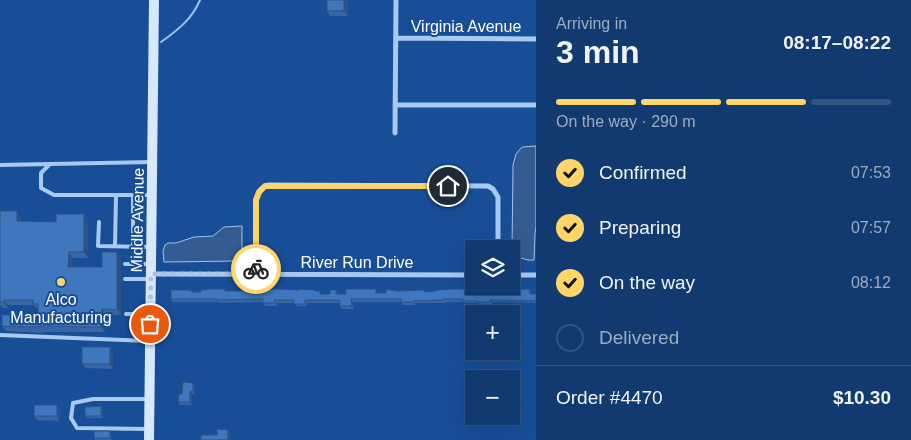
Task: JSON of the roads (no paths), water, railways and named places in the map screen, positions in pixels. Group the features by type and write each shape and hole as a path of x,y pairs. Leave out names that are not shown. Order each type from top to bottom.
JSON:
{"street":[{"name":"Middle Avenue","path":"150,440 154,0"},
{"path":"395,133 396,0"},
{"name":"Virginia Avenue","path":"396,38 536,38"},
{"path":"395,105 536,106"},
{"path":"256,274 256,200 261,190 268,185 488,186 493,189 498,197 498,240"},
{"name":"River Run Drive","path":"151,272 465,275"},
{"path":"520,275 536,275"}],"lane":[{"path":"0,165 152,162"},
{"path":"50,164 41,172 41,188 54,195 152,195"},
{"path":"115,246 116,195"},
{"path":"133,195 133,246"},
{"path":"99,222 98,246 151,247"},
{"path":"125,264 151,272"},
{"path":"125,279 151,272"},
{"path":"126,314 150,314"},
{"path":"0,335 150,341"},
{"path":"150,399 94,399 73,403 72,418 77,428 150,429"}],"water":[{"path":"536,146 534,260 527,260 520,257 520,240 512,240 513,165 516,154 522,147"},
{"path":"242,226 242,257 240,261 164,262 163,251 168,243 176,243 194,237 213,236 224,227"}],"waterway":[{"path":"161,42 184,24 200,0"}],"place":[{"name":"Alco Manufacturing","path":"61,282"}]}
